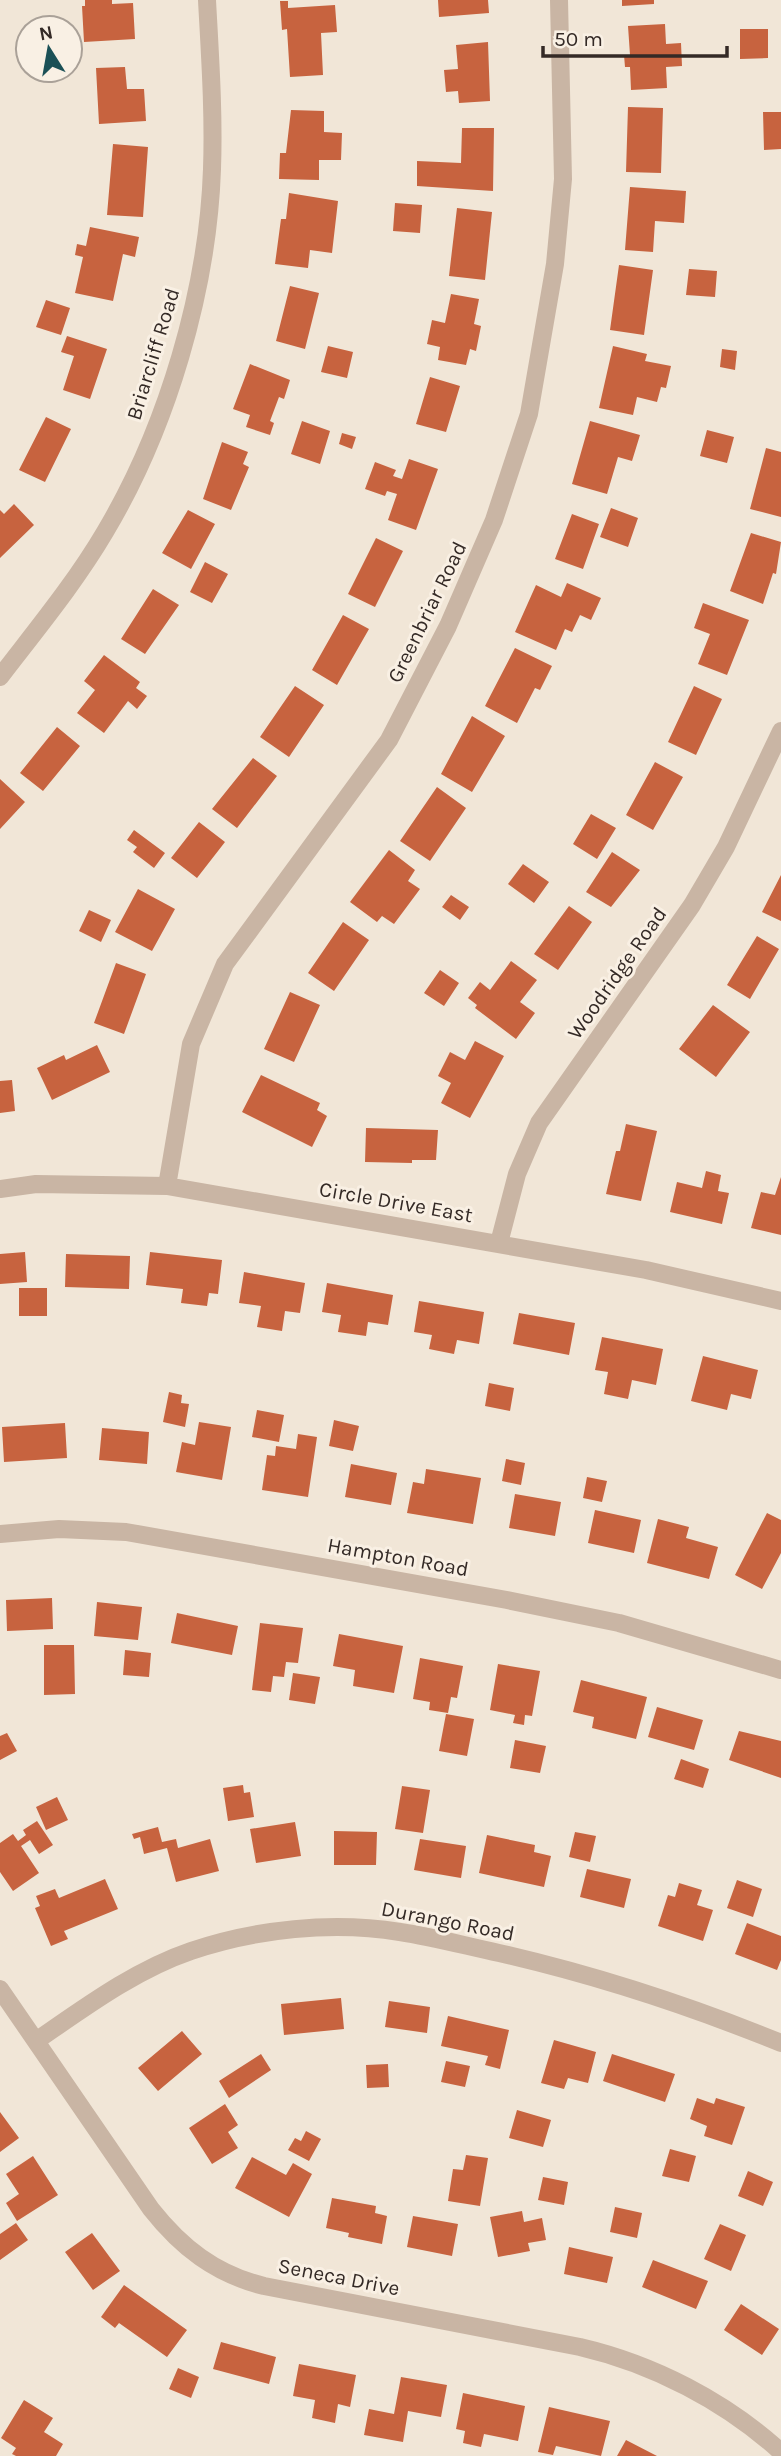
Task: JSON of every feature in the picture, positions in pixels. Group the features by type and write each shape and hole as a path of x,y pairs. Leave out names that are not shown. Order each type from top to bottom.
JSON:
{"street":[{"name":"Briarcliff Road","path":"4,664 56,604 105,533 151,438 179,357 200,272 211,183 212,111 207,0"},
{"name":"Greenbriar Road","path":"167,1186 191,1044 225,964 251,924 388,740 442,638 494,520 529,414 552,289 563,179 559,0"},
{"name":"Woodridge Road","path":"499,1243 517,1174 539,1122 692,905 726,847 781,731"},
{"name":"Circle Drive East","path":"0,1189 36,1184 167,1186 646,1270 781,1301"},
{"name":"Hampton Road","path":"0,1534 60,1530 126,1532 607,1620 781,1670"},
{"name":"Durango Road","path":"36,2042 130,1980 188,1952 261,1934 347,1928 399,1931 551,1965 716,2017 781,2043"},
{"name":"Seneca Drive","path":"0,1989 163,2224 188,2250 214,2267 264,2286 580,2347 623,2359 684,2385 717,2404 781,2452"}],"building":[{"path":"85,0 112,0 112,4 133,3 135,39 84,42 82,6 85,6"},
{"path":"438,0 488,0 489,13 439,17"},
{"path":"622,0 654,0 654,4 622,6"},
{"path":"280,1 288,1 288,8 335,5 337,32 321,33 323,75 290,77 287,29 282,30"},
{"path":"665,24 666,44 681,43 682,66 666,67 667,88 631,90 630,67 625,67 624,55 630,55 628,26"},
{"path":"740,29 768,29 768,58 740,59"},
{"path":"488,42 490,101 459,103 458,91 446,92 444,70 458,69 456,45"},
{"path":"125,67 127,89 144,89 146,121 99,124 96,68"},
{"path":"628,107 663,108 661,173 626,172"},
{"path":"291,110 324,111 324,132 342,133 341,160 319,160 319,180 279,179 280,153 286,153"},
{"path":"763,112 781,112 781,149 764,150"},
{"path":"462,128 494,128 493,191 417,186 417,161 461,163"},
{"path":"113,144 148,147 143,217 107,215"},
{"path":"630,187 686,191 684,223 655,221 653,252 625,250"},
{"path":"289,193 338,201 332,253 310,250 308,268 275,264 281,219 286,219"},
{"path":"395,203 422,205 420,233 393,231"},
{"path":"457,208 492,212 485,280 449,276"},
{"path":"90,227 139,237 135,257 123,254 113,301 75,293 83,257 75,255 77,244 86,246"},
{"path":"619,265 653,270 644,335 610,330"},
{"path":"689,269 717,271 715,297 686,295"},
{"path":"290,286 319,293 305,349 276,341"},
{"path":"451,294 479,299 474,324 481,326 476,351 470,349 466,365 438,360 440,347 427,344 432,320 445,323"},
{"path":"46,300 70,308 61,335 36,327"},
{"path":"67,336 107,349 90,399 63,390 74,356 61,352"},
{"path":"328,346 353,352 347,378 321,372"},
{"path":"613,346 647,354 645,361 671,366 666,388 661,387 657,402 637,397 633,415 599,408"},
{"path":"722,349 737,351 735,370 720,367"},
{"path":"250,364 290,380 284,399 279,397 270,421 274,423 270,435 246,427 250,415 233,409"},
{"path":"430,377 460,386 446,432 416,424"},
{"path":"46,417 71,429 45,482 19,470"},
{"path":"302,421 330,431 320,464 291,454"},
{"path":"590,421 640,435 632,461 618,457 607,494 572,484"},
{"path":"707,430 734,437 727,463 700,456"},
{"path":"342,433 356,437 352,449 339,444"},
{"path":"222,442 248,452 243,464 249,467 231,510 203,499"},
{"path":"766,448 781,452 781,517 750,509"},
{"path":"409,459 438,469 416,530 388,520 397,494 387,491 385,496 365,489 375,462 396,470 393,476 402,479"},
{"path":"14,504 34,525 0,558 0,510 4,514"},
{"path":"611,508 638,518 628,547 600,537"},
{"path":"188,510 215,524 191,569 162,553"},
{"path":"572,514 599,524 583,569 555,559"},
{"path":"751,533 781,542 776,574 773,573 763,604 730,591"},
{"path":"376,538 403,551 375,607 348,594"},
{"path":"205,562 228,574 212,603 190,592"},
{"path":"567,583 601,598 591,620 580,615 572,632 565,629 556,650 515,632 536,585 561,597"},
{"path":"153,589 179,605 145,654 121,639"},
{"path":"703,603 749,620 727,675 698,664 710,634 694,628"},
{"path":"343,615 369,629 337,685 312,670"},
{"path":"515,648 552,666 540,690 535,688 517,723 485,706"},
{"path":"104,655 140,682 136,688 147,696 137,709 128,701 104,733 77,713 95,690 84,681"},
{"path":"295,686 324,705 289,757 260,737"},
{"path":"694,686 722,699 696,755 668,742"},
{"path":"472,716 505,736 472,792 441,774"},
{"path":"57,727 80,746 43,791 20,773"},
{"path":"253,758 277,776 237,828 212,809"},
{"path":"655,762 683,777 653,830 626,815"},
{"path":"0,779 25,802 0,829"},
{"path":"437,787 466,808 430,861 400,841"},
{"path":"591,814 616,828 597,859 573,844"},
{"path":"199,822 225,842 197,878 171,858"},
{"path":"134,830 165,853 154,868 133,852 137,847 127,840"},
{"path":"389,850 415,870 408,881 420,889 394,924 382,916 377,922 350,902"},
{"path":"612,852 640,870 611,907 586,892"},
{"path":"523,864 549,882 534,903 508,884"},
{"path":"781,875 781,921 762,912"},
{"path":"138,889 175,909 152,951 115,932"},
{"path":"451,895 469,907 460,920 442,907"},
{"path":"569,906 592,922 558,970 534,954"},
{"path":"89,910 111,920 101,942 79,931"},
{"path":"343,922 369,940 334,991 308,973"},
{"path":"757,936 779,949 750,999 727,985"},
{"path":"511,961 537,980 520,1002 535,1013 516,1039 475,1008 477,1005 468,998 480,982 490,990"},
{"path":"116,963 146,974 124,1034 94,1023"},
{"path":"440,970 459,983 444,1006 424,993"},
{"path":"290,992 320,1005 294,1062 264,1049"},
{"path":"713,1005 750,1032 716,1077 679,1049"},
{"path":"475,1041 504,1056 470,1118 441,1103 451,1083 438,1076 450,1052 465,1060"},
{"path":"97,1045 110,1072 52,1100 37,1068 64,1055 66,1060"},
{"path":"261,1075 320,1103 317,1110 327,1116 312,1147 242,1112"},
{"path":"12,1080 15,1111 0,1113 0,1081"},
{"path":"626,1124 657,1131 641,1201 606,1194 616,1151 620,1151"},
{"path":"366,1128 438,1130 436,1160 412,1160 412,1163 365,1162"},
{"path":"706,1171 721,1175 718,1191 729,1193 722,1224 670,1212 677,1182 702,1188"},
{"path":"781,1177 781,1235 751,1228 761,1192 775,1195"},
{"path":"25,1252 27,1282 0,1284 0,1254"},
{"path":"150,1252 222,1260 218,1294 209,1293 207,1306 181,1303 183,1289 146,1285"},
{"path":"66,1254 130,1256 129,1289 65,1287"},
{"path":"244,1272 305,1283 300,1313 285,1311 282,1331 257,1327 261,1306 239,1303"},
{"path":"327,1283 393,1295 388,1325 368,1322 366,1336 338,1332 341,1315 322,1312"},
{"path":"19,1288 47,1288 47,1316 19,1316"},
{"path":"419,1301 484,1312 479,1344 457,1340 454,1354 429,1349 432,1335 414,1332"},
{"path":"519,1313 575,1323 569,1355 513,1344"},
{"path":"602,1337 663,1349 656,1385 632,1380 628,1399 604,1394 608,1372 595,1370"},
{"path":"703,1356 758,1370 751,1399 731,1394 727,1410 691,1401"},
{"path":"489,1383 514,1388 510,1411 485,1406"},
{"path":"169,1392 182,1395 181,1403 189,1404 185,1427 163,1422"},
{"path":"257,1410 284,1415 279,1442 252,1437"},
{"path":"334,1420 359,1426 353,1451 329,1446"},
{"path":"199,1422 231,1427 222,1480 176,1472 182,1442 195,1445"},
{"path":"65,1423 67,1458 4,1462 2,1427"},
{"path":"102,1428 149,1432 147,1464 99,1460"},
{"path":"298,1434 317,1437 308,1497 262,1490 267,1455 275,1456 276,1446 296,1449"},
{"path":"506,1459 525,1463 521,1485 502,1481"},
{"path":"351,1464 397,1473 391,1505 345,1497"},
{"path":"426,1469 481,1478 473,1524 407,1513 413,1482 424,1484"},
{"path":"587,1477 607,1481 602,1502 583,1498"},
{"path":"515,1494 561,1502 555,1536 509,1528"},
{"path":"595,1510 641,1520 634,1553 588,1543"},
{"path":"767,1513 781,1520 781,1553 762,1589 735,1575"},
{"path":"658,1519 689,1527 686,1538 718,1547 709,1579 647,1563"},
{"path":"52,1598 53,1629 7,1631 6,1600"},
{"path":"97,1602 142,1607 138,1640 94,1636"},
{"path":"177,1613 238,1626 232,1655 171,1643"},
{"path":"260,1623 303,1628 298,1663 286,1662 284,1677 273,1676 271,1692 252,1690"},
{"path":"339,1634 403,1646 394,1693 353,1686 355,1670 333,1666"},
{"path":"44,1645 74,1645 75,1694 44,1695"},
{"path":"125,1650 151,1653 149,1677 123,1675"},
{"path":"420,1658 463,1666 457,1698 451,1697 448,1713 429,1710 430,1702 413,1699"},
{"path":"498,1664 540,1671 532,1716 525,1715 524,1725 513,1723 515,1715 490,1710"},
{"path":"293,1673 320,1677 315,1704 289,1700"},
{"path":"581,1680 647,1697 636,1739 592,1728 594,1717 573,1712"},
{"path":"657,1707 703,1720 694,1750 648,1737"},
{"path":"446,1714 474,1719 467,1756 439,1751"},
{"path":"739,1731 781,1741 781,1778 729,1760"},
{"path":"7,1733 17,1751 0,1760 0,1736"},
{"path":"515,1740 546,1746 540,1773 510,1768"},
{"path":"681,1759 709,1769 703,1788 674,1779"},
{"path":"243,1785 244,1793 250,1792 254,1817 228,1821 223,1788"},
{"path":"402,1786 430,1790 423,1833 395,1829"},
{"path":"57,1797 68,1820 46,1830 36,1807"},
{"path":"37,1821 53,1845 39,1854 30,1840 21,1846 39,1873 13,1891 0,1872 0,1843 13,1834 18,1841 26,1835 23,1830"},
{"path":"295,1822 301,1856 256,1863 250,1829"},
{"path":"158,1827 162,1842 176,1839 178,1848 210,1839 219,1871 176,1882 167,1848 144,1854 140,1837 134,1839 132,1834"},
{"path":"334,1831 377,1832 376,1865 334,1865"},
{"path":"575,1832 596,1836 590,1862 569,1857"},
{"path":"487,1835 535,1845 534,1852 551,1856 544,1887 479,1873"},
{"path":"420,1839 466,1846 461,1878 414,1870"},
{"path":"587,1869 631,1879 624,1908 580,1897"},
{"path":"105,1879 118,1909 64,1931 68,1939 51,1946 35,1908 40,1906 36,1896 55,1889 59,1898"},
{"path":"737,1880 762,1889 753,1917 727,1908"},
{"path":"679,1883 702,1890 697,1905 713,1910 703,1941 658,1926 668,1895 675,1897"},
{"path":"747,1923 781,1936 781,1960 777,1970 735,1954"},
{"path":"341,1998 344,2029 284,2035 281,2004"},
{"path":"389,2001 430,2007 427,2033 385,2027"},
{"path":"448,2016 509,2030 500,2069 485,2065 488,2056 441,2046"},
{"path":"182,2031 202,2054 158,2091 138,2068"},
{"path":"554,2040 596,2052 588,2083 568,2078 564,2089 541,2083"},
{"path":"261,2054 271,2070 229,2098 219,2081"},
{"path":"612,2054 675,2074 665,2102 603,2081"},
{"path":"446,2061 470,2066 465,2087 441,2082"},
{"path":"388,2064 389,2087 367,2088 366,2065"},
{"path":"697,2098 714,2104 716,2098 745,2107 732,2145 704,2136 707,2126 690,2119"},
{"path":"225,2104 238,2125 228,2132 238,2148 212,2164 189,2128"},
{"path":"517,2110 551,2120 543,2147 509,2138"},
{"path":"0,2112 19,2138 0,2152"},
{"path":"306,2131 321,2139 309,2161 288,2150 295,2138 301,2141"},
{"path":"670,2149 696,2156 689,2182 662,2176"},
{"path":"466,2155 488,2158 480,2206 448,2201 453,2169 463,2170"},
{"path":"33,2156 58,2195 17,2221 6,2203 19,2194 6,2174"},
{"path":"252,2157 286,2175 293,2163 312,2174 289,2217 235,2188"},
{"path":"748,2171 773,2182 763,2206 738,2196"},
{"path":"543,2177 568,2182 564,2205 538,2200"},
{"path":"332,2198 376,2206 375,2213 387,2216 382,2244 348,2237 349,2233 326,2228"},
{"path":"615,2207 642,2213 637,2238 610,2232"},
{"path":"522,2211 524,2222 542,2218 546,2240 528,2243 530,2251 498,2257 490,2217"},
{"path":"413,2216 458,2224 452,2256 407,2247"},
{"path":"16,2223 28,2240 0,2260 0,2234"},
{"path":"720,2224 746,2235 731,2271 704,2259"},
{"path":"92,2233 120,2271 93,2290 65,2252"},
{"path":"569,2247 613,2257 607,2283 564,2274"},
{"path":"653,2260 708,2281 696,2309 642,2287"},
{"path":"124,2285 187,2330 167,2357 119,2323 115,2328 101,2317"},
{"path":"741,2304 779,2329 762,2355 724,2330"},
{"path":"221,2342 276,2357 269,2384 213,2369"},
{"path":"299,2364 356,2375 350,2407 338,2404 335,2423 312,2418 315,2400 293,2396"},
{"path":"178,2368 199,2377 191,2398 169,2389"},
{"path":"401,2377 447,2385 441,2417 408,2411 403,2442 364,2435 369,2409 394,2414"},
{"path":"463,2393 525,2406 518,2441 484,2434 481,2447 463,2443 465,2431 456,2429"},
{"path":"24,2400 53,2418 44,2432 63,2444 56,2456 16,2456 12,2454 16,2448 1,2438"},
{"path":"549,2407 610,2421 601,2456 556,2446 553,2455 538,2452"},
{"path":"626,2440 657,2456 617,2456"}]}
